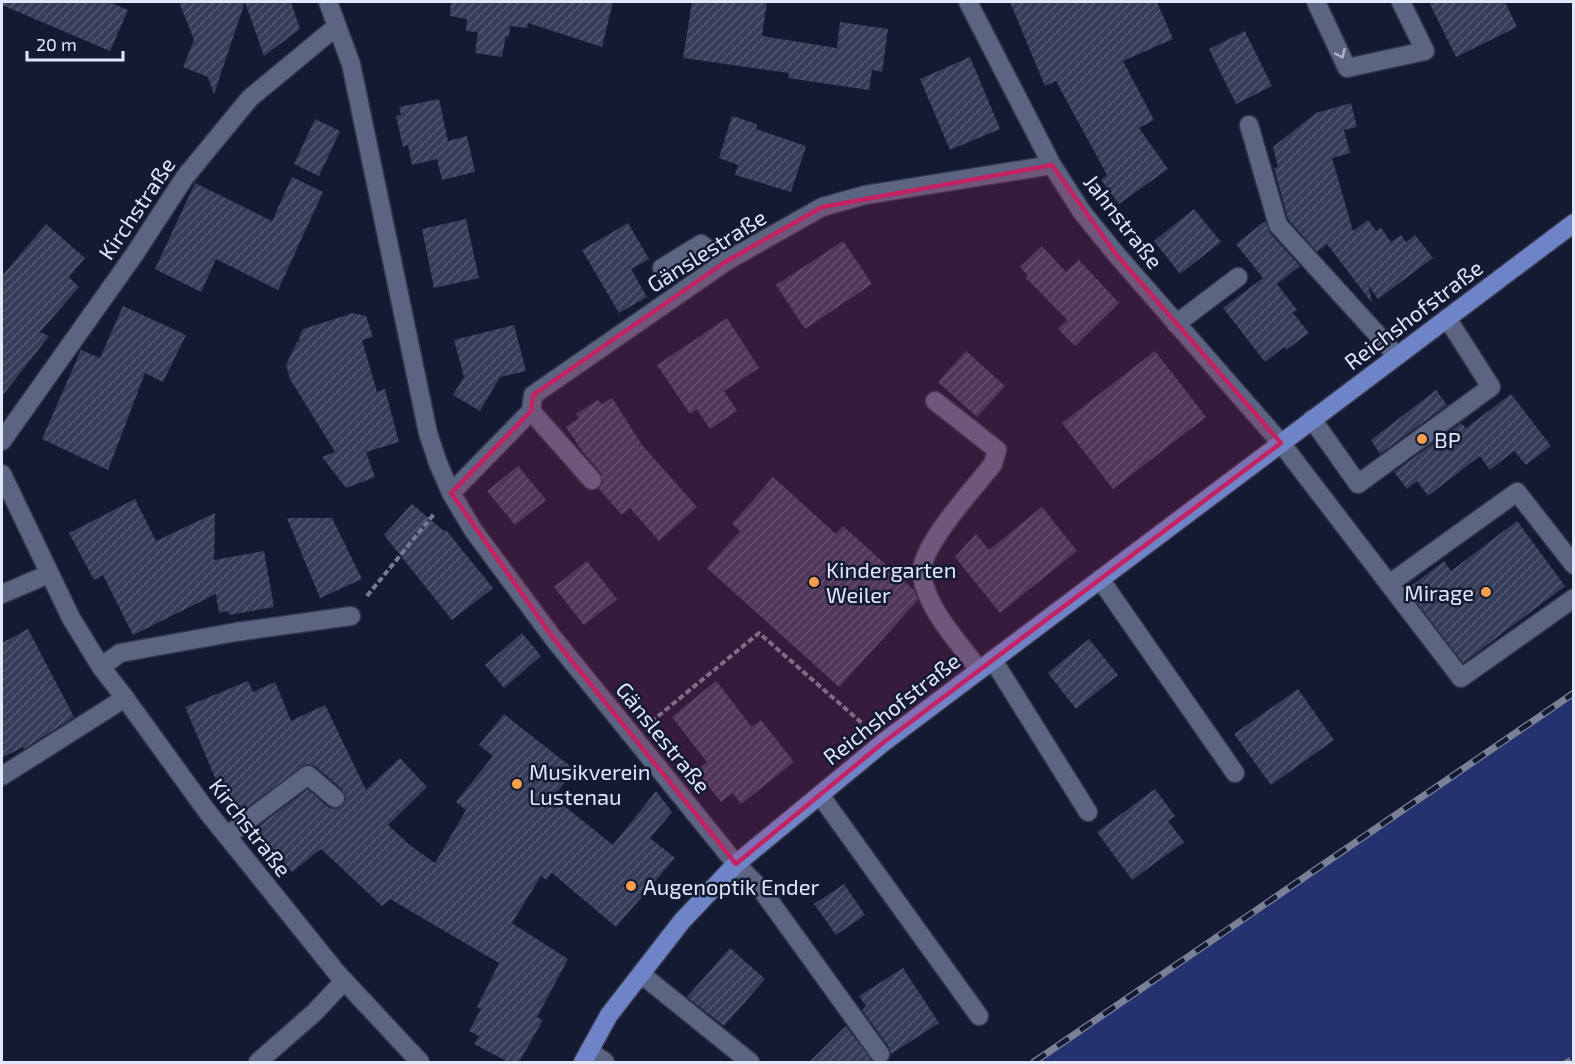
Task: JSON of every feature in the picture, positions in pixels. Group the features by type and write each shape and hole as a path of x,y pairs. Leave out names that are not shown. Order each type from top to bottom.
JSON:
{"main road":[{"name":"Reichshofstraße","path":"586,1057 609,1015 682,921 736,864 884,742 1574,223"}],"street":[{"name":"Gänslestraße","path":"328,2 351,64 428,433 451,493 473,530 553,638 736,864 761,889 880,1054"},
{"name":"Jahnstraße","path":"968,2 1052,165 1082,212 1176,324 1281,443"},
{"path":"1316,2 1347,68 1425,51 1401,2"},
{"name":"Kirchstraße","path":"2,441 134,255 185,177 250,98 338,26"},
{"path":"1249,125 1278,225 1397,356"},
{"name":"Gänslestraße","path":"451,493 531,411 533,395 725,262 822,207 865,195 1052,165"},
{"path":"662,268 701,244 725,262"},
{"path":"1176,324 1238,277"},
{"path":"1312,419 1358,483 1491,387 1447,318"},
{"path":"935,401 997,450 993,464 931,543 921,574 933,607 986,665 1088,812"},
{"path":"531,411 592,480"},
{"path":"1281,443 1461,678 1574,598"},
{"name":"Kirchstraße","path":"2,474 71,618 100,667 227,836 344,981 420,1062"},
{"path":"1389,584 1517,492 1574,565"},
{"path":"2,594 49,574"},
{"path":"1100,579 1235,773"},
{"path":"100,667 120,653 236,632 351,616"},
{"path":"2,776 125,698"},
{"path":"227,836 308,775 335,798"},
{"path":"820,795 979,1016"},
{"path":"641,974 750,1062"},
{"path":"258,1062 315,1011 344,981"},
{"path":"586,1057 605,1062"}],"path":[{"path":"351,616 451,493"},
{"path":"633,736 759,633 863,724"},
{"path":"1565,1062 1574,1057"}],"highlighted area":[{"path":"1052,165 1116,254 1281,443 884,742 736,864 553,638 451,493 531,411 533,395 725,262 822,207"}],"shaded area":[{"path":"1573,693 1573,1062 1034,1062 1544,712"}],"building":[{"path":"2,2 109,2 128,10 110,51 2,5"},
{"path":"179,2 245,2 214,94 208,77 183,67 194,40"},
{"path":"245,2 291,2 300,29 264,56"},
{"path":"451,2 613,2 602,47 528,23 527,28 510,26 502,57 475,53 478,32 466,31 467,19 450,16"},
{"path":"692,2 767,2 762,36 837,48 840,22 888,29 882,72 872,70 869,90 788,78 789,73 683,58"},
{"path":"1010,2 1157,2 1173,39 1123,61 1154,120 1139,128 1168,169 1119,204 1101,180 1107,175 1056,81 1045,86"},
{"path":"1429,2 1505,2 1517,27 1456,57"},
{"path":"1245,31 1272,86 1236,104 1209,49"},
{"path":"970,57 1000,129 950,150 920,79"},
{"path":"439,99 448,141 467,136 475,172 442,180 437,159 412,165 408,145 403,147 396,116 401,115 399,107"},
{"path":"1351,103 1357,127 1344,130 1350,153 1332,158 1353,231 1368,220 1376,231 1381,228 1391,242 1401,235 1406,242 1415,235 1433,258 1378,299 1368,285 1371,302 1327,244 1317,252 1288,219 1274,168 1278,167 1273,147 1316,113"},
{"path":"732,116 757,124 756,129 806,146 791,192 735,175 738,165 719,158"},
{"path":"315,119 340,131 319,176 294,164"},
{"path":"292,177 323,192 278,290 216,259 201,292 155,269 195,183 272,221"},
{"path":"1194,209 1221,242 1180,274 1154,241"},
{"path":"466,219 479,278 434,288 422,229"},
{"path":"1265,221 1270,233 1300,266 1277,284 1297,310 1293,313 1309,333 1286,350 1284,347 1265,362 1223,308 1263,278 1236,244"},
{"path":"628,223 649,259 631,269 647,297 619,313 582,250"},
{"path":"46,224 85,258 69,277 79,287 40,332 49,336 2,396 2,276"},
{"path":"843,241 872,284 805,329 776,285"},
{"path":"1042,246 1066,272 1079,260 1119,303 1075,346 1058,329 1067,320 1026,278 1028,276 1020,267"},
{"path":"123,306 186,335 163,382 145,373 108,470 42,439 81,350 100,358"},
{"path":"353,313 366,316 373,337 362,340 377,392 385,389 399,442 366,452 375,477 346,488 322,457 335,452 290,379 286,365 297,342 300,341 303,329"},
{"path":"727,318 759,368 724,391 737,411 710,429 697,409 690,414 657,365"},
{"path":"514,325 526,371 500,377 480,411 453,395 464,377 454,340"},
{"path":"966,351 1005,386 977,417 938,382"},
{"path":"1155,351 1206,417 1113,489 1062,423"},
{"path":"1436,390 1447,405 1380,454 1371,440"},
{"path":"1511,394 1551,446 1526,465 1514,451 1490,470 1480,456 1428,496 1417,481 1407,489 1394,472 1461,423 1466,428"},
{"path":"612,398 642,445 697,507 659,541 630,508 622,515 599,489 603,483 601,473 566,427 579,418 576,414 598,400 602,404"},
{"path":"518,466 546,500 515,525 487,491"},
{"name":"Kindergarten Weiler","path":"773,477 836,534 843,526 914,590 918,600 839,687 707,568 740,531 732,524"},
{"path":"135,499 156,541 215,513 214,560 264,551 274,607 229,615 228,611 219,613 216,594 133,635 103,575 94,580 69,533"},
{"path":"412,504 444,531 446,530 493,588 452,620 384,535"},
{"path":"1042,507 1077,551 1000,613 955,557 976,534 989,550"},
{"path":"287,518 332,518 362,579 320,598"},
{"name":"Mirage","path":"1517,521 1565,586 1463,663 1414,599 1417,597 1410,587 1444,561 1451,571"},
{"path":"587,561 617,599 584,625 554,587"},
{"path":"28,629 74,717 24,749 23,747 2,758 2,643"},
{"path":"522,633 541,656 504,688 485,665"},
{"path":"1089,639 1118,675 1076,709 1048,673"},
{"path":"248,681 253,692 275,682 291,721 325,705 366,790 400,758 427,787 388,825 411,846 435,863 466,810 456,802 493,756 479,745 504,714 575,770 553,797 613,845 656,791 672,812 650,838 675,858 616,927 552,873 546,880 541,876 512,923 568,959 537,1017 543,1020 519,1062 508,1062 474,1044 479,1036 469,1031 481,1009 477,1007 499,963 390,899 382,906 321,849 292,872 256,828 308,789 328,807 339,808 346,799 342,789 315,766 306,764 242,811 237,804 228,808 185,707"},
{"path":"716,681 752,727 761,720 794,762 741,804 733,793 721,802 696,771 707,762 672,717"},
{"path":"1298,689 1334,740 1271,785 1234,734"},
{"path":"1155,789 1175,816 1168,821 1184,842 1132,880 1097,832"},
{"path":"844,884 865,915 836,935 814,904"},
{"path":"730,948 765,979 724,1026 687,997"},
{"path":"903,968 939,1023 891,1054 889,1047 862,1010 866,1006 859,996"},
{"path":"846,1026 873,1062 809,1062"}],"railway":[{"path":"1034,1062 1574,693"}],"place":[{"name":"BP","path":"1422,439"},
{"name":"Kindergarten Weiler","path":"814,582"},
{"name":"Mirage","path":"1486,592"},
{"name":"Musikverein Lustenau","path":"517,784"},
{"name":"Augenoptik Ender","path":"631,886"}]}
